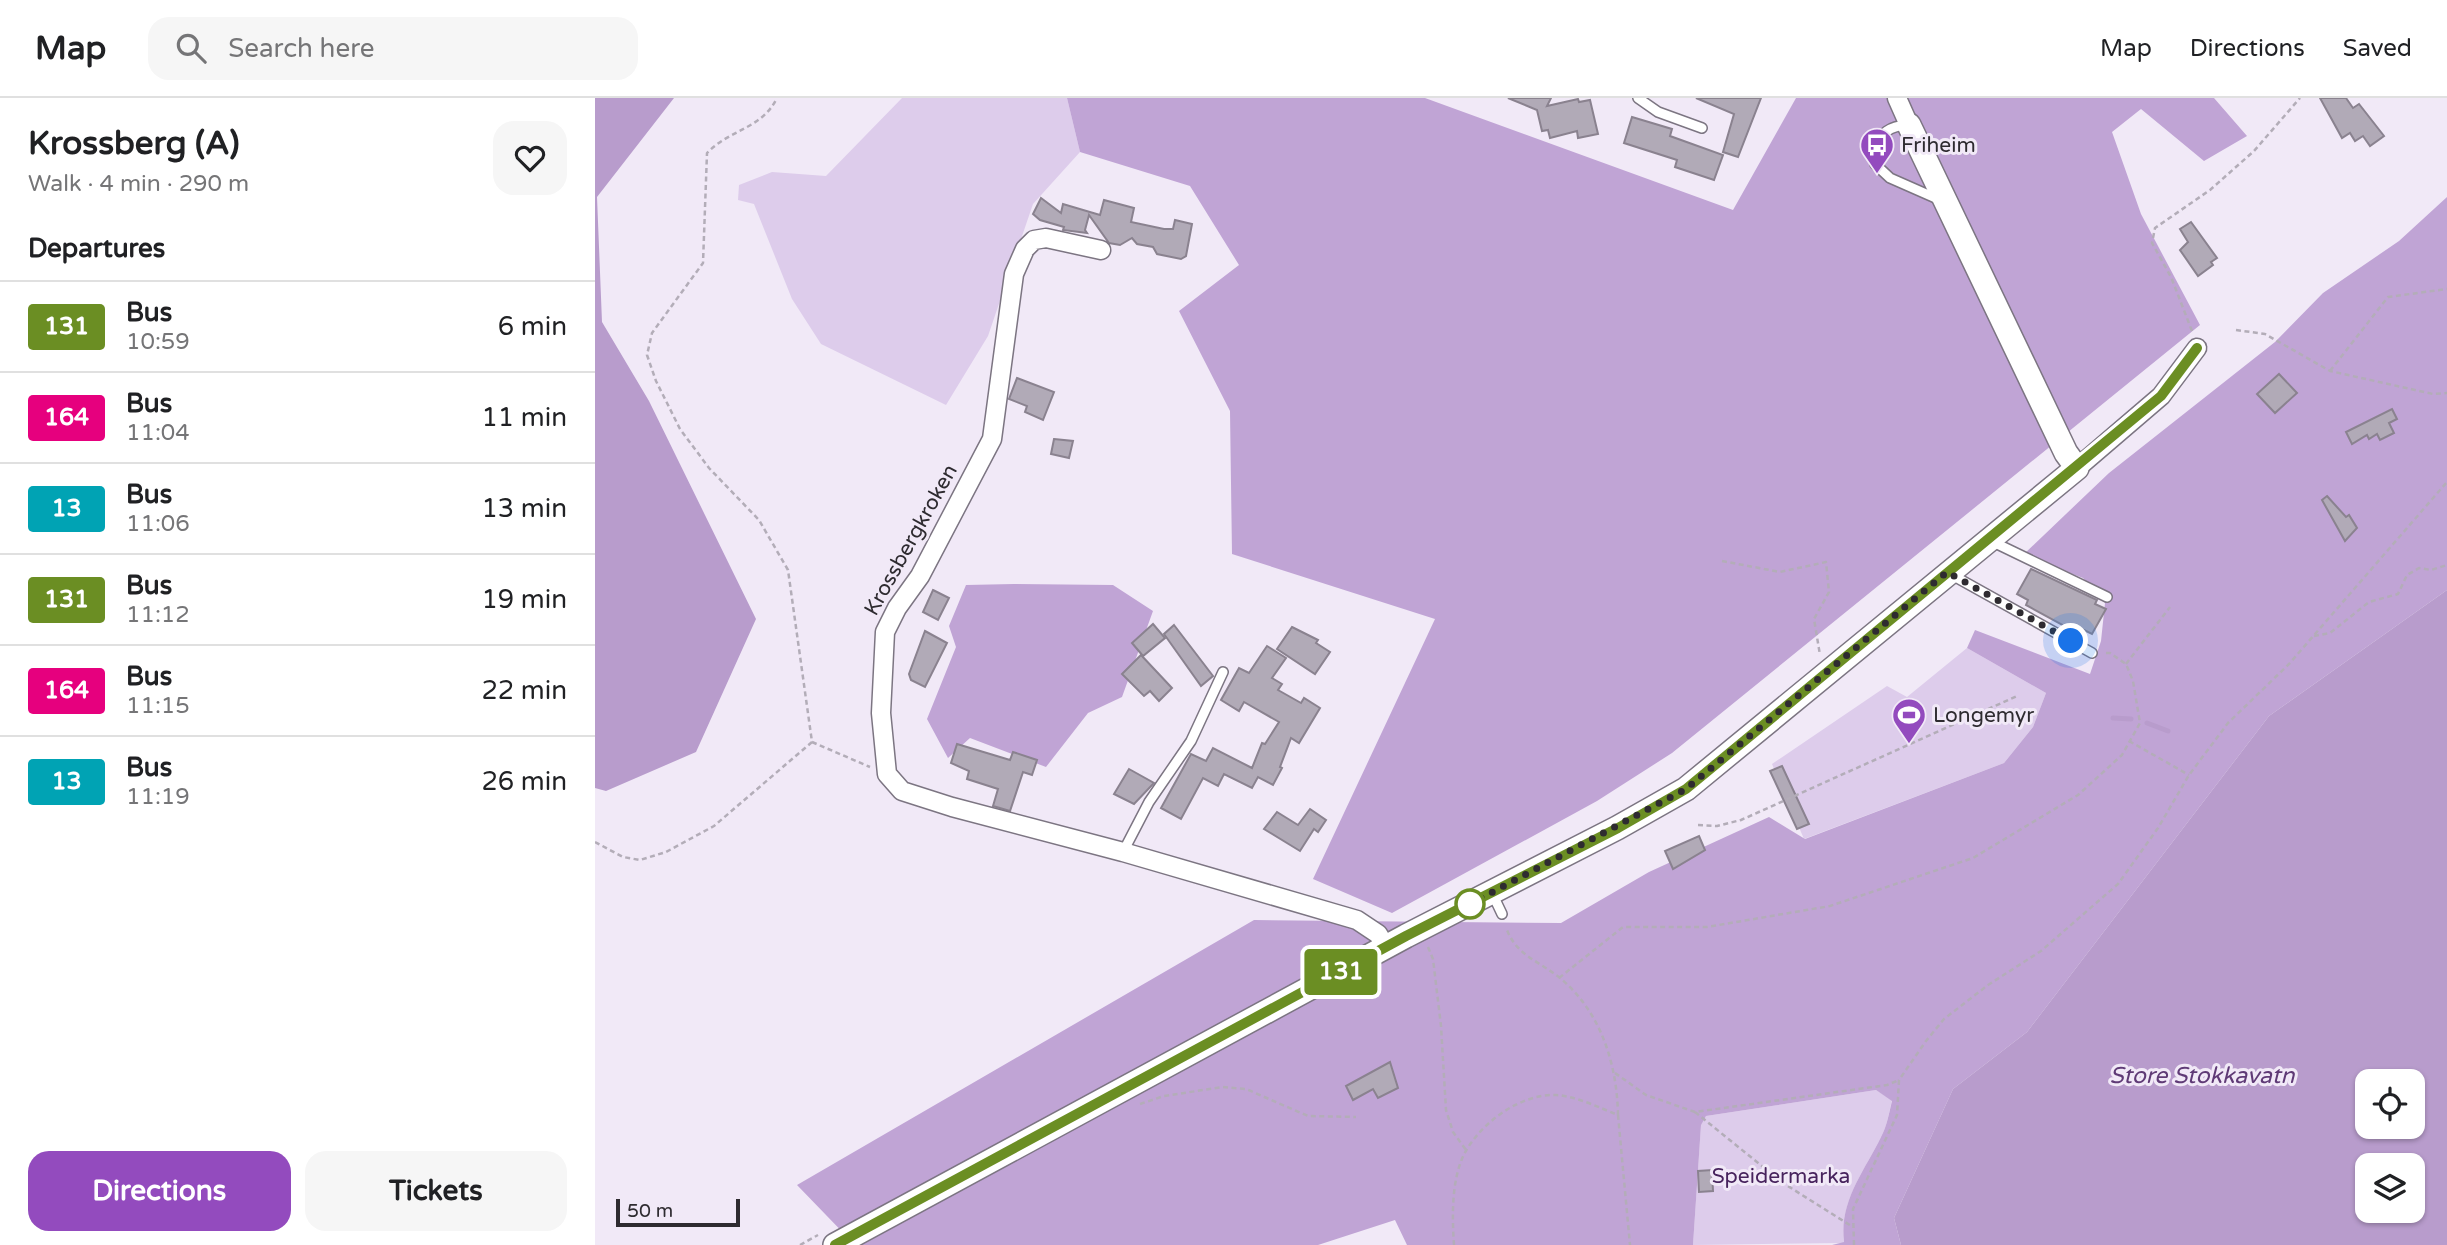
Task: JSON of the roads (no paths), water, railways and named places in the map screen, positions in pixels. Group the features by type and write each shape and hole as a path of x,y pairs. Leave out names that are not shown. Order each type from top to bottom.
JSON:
{"street":[{"path":"1897,98 1944,202 2066,453 2077,468"},
{"name":"Krossbergkroken","path":"1101,250 1046,238 1034,240 1019,261 1014,274 992,439 920,576 897,608 885,632 881,713 887,774 902,791 1123,852"},
{"path":"829,1239 1111,1097 1386,947 1686,789 1827,657 1989,540 2161,396 2197,348"},
{"path":"1123,852 1357,920 1378,934 1386,947"}],"lane":[{"path":"1638,98 1658,113 1702,128"},
{"path":"1909,125 1893,126 1881,134 1873,148 1875,164 1890,178 1944,202"},
{"path":"1989,540 2107,597"},
{"path":"1947,572 2092,653"},
{"path":"1123,852 1149,802 1191,741 1223,672"},
{"path":"1492,892 1502,914"}],"water":[{"path":"595,98 674,98 597,197 602,322 649,401 756,619 696,752 606,791 595,788"},
{"name":"Store Stokkavatn","path":"2447,590 2447,1245 1901,1245 1894,1218 1953,1089 2027,1032 2269,716"}],"waterway":[{"path":"2113,718 2131,719"},
{"path":"2147,723 2168,731"}],"place":[{"name":"Friheim","path":"1877,175"},
{"name":"Longemyr","path":"1909,745"}],"park label":[{"name":"Speidermarka","path":"1781,1176"}]}
